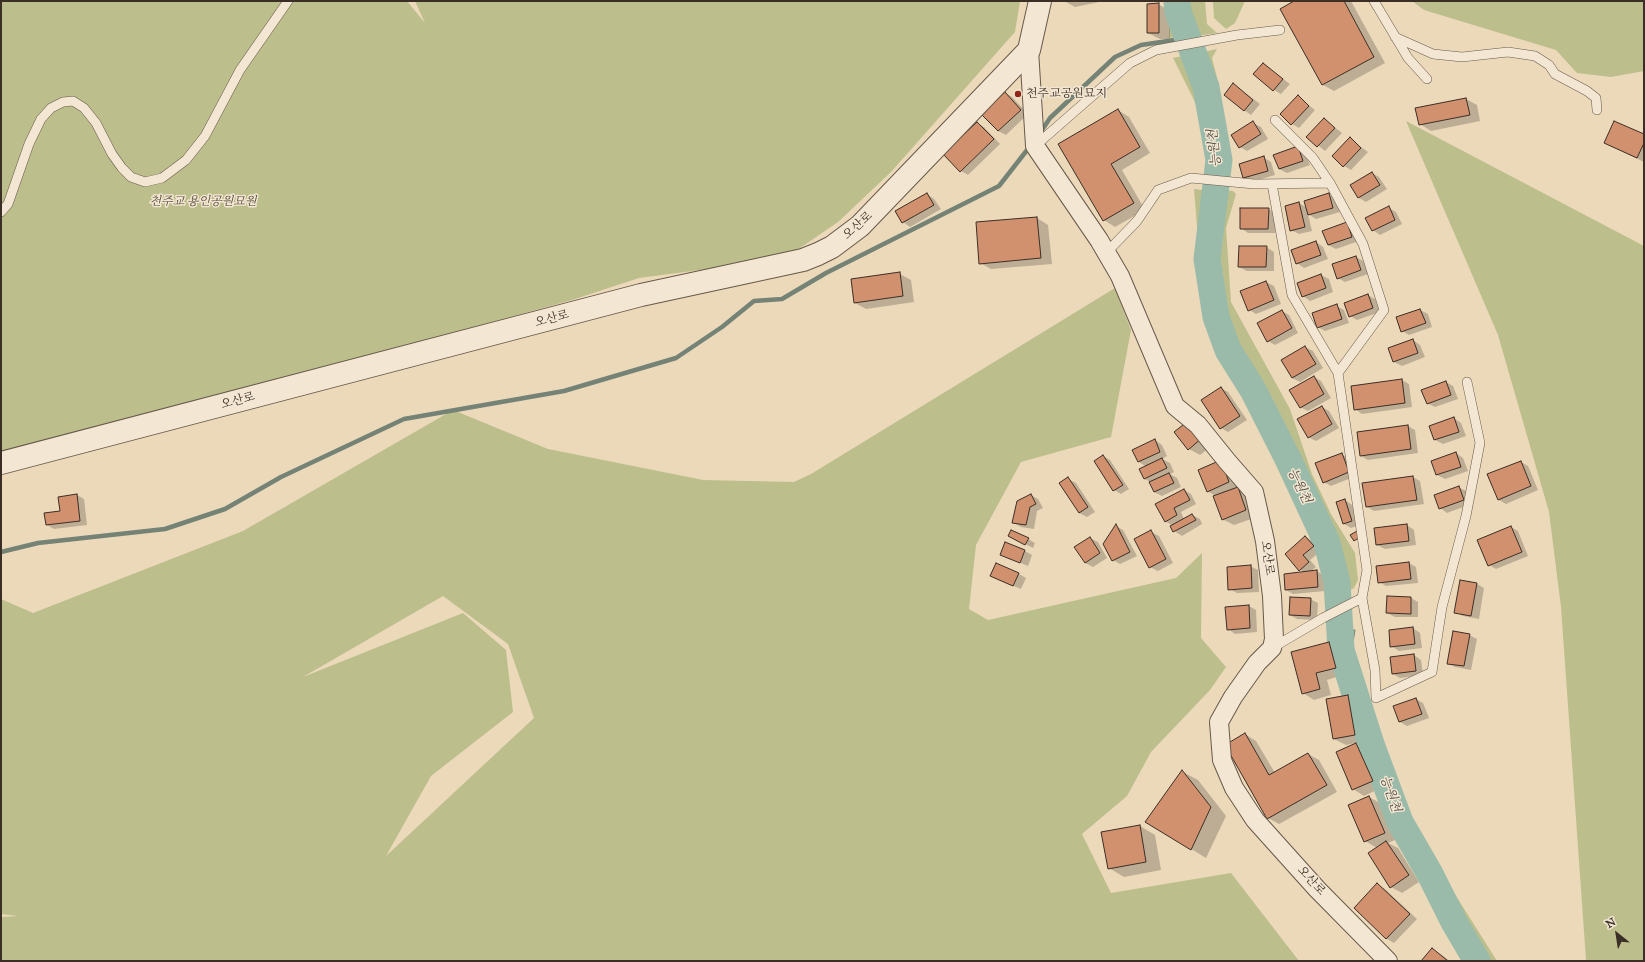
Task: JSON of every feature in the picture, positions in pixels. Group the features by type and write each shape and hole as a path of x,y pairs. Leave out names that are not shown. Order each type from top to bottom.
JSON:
{"street":[{"path":"1034,139 1029,50 1040,1"},
{"name":"오산로","path":"1,463 641,295 803,260 818,254 832,247 860,226 1029,50"},
{"name":"오산로","path":"1034,139 1120,276 1175,406 1198,425 1227,462 1254,492 1265,541 1271,588 1274,639 1272,648 1257,662 1233,697 1220,722 1222,760 1234,788 1255,820 1317,889 1388,961"}],"lane":[{"path":"1,212 8,204 29,144 41,119 51,108 63,102 73,102 84,108 96,123 115,159 131,177 145,182 162,178 186,160 205,136 240,70 288,1"},
{"path":"1374,1 1408,58 1427,79"},
{"path":"1034,139 1130,63 1156,50 1237,35 1280,30"},
{"path":"1395,37 1433,54 1462,57 1508,52 1535,56 1549,65 1555,74 1587,91 1596,98 1598,110"},
{"path":"1275,120 1313,158 1330,183 1363,244 1384,310 1338,373"},
{"path":"1106,253 1137,221 1158,190 1191,178 1254,184 1330,183"},
{"path":"1272,184 1292,295 1338,373 1367,570 1362,598 1375,670 1376,698 1432,672 1442,607 1466,516 1480,443 1467,382"},
{"path":"1272,648 1323,618 1362,598"}],"green space":[{"name":"천주교 용인공원묘원","path":"1,1 407,1 425,23 415,1 1020,1 1015,32 891,172 838,222 784,259 639,278 572,300 448,334 445,347 1,463"},
{"path":"1170,1 1175,1 1176,12 1185,36 1169,38"},
{"path":"1182,1 1205,1 1207,24 1217,33 1189,37"},
{"path":"1213,1 1245,1 1235,23 1226,29 1214,18"},
{"path":"1412,1 1644,1 1644,71 1611,77 1577,73 1556,50 1424,10"},
{"path":"1217,49 1212,58 1217,78 1216,109 1227,159 1226,174 1219,173 1220,160 1207,87 1195,54"},
{"path":"1192,54 1204,88 1217,160 1215,173 1205,171 1209,149 1196,104 1173,58"},
{"path":"1406,121 1644,246 1644,961 1586,960 1561,607 1549,512 1498,335"},
{"path":"1194,189 1212,191 1205,257 1214,319 1227,352 1252,391 1288,461 1326,544 1336,583 1337,599 1330,604 1332,585 1319,533 1283,453 1247,389 1232,370 1209,314 1200,264"},
{"path":"1217,189 1233,191 1236,194 1226,228 1231,302 1290,409 1312,474 1331,514 1355,553 1358,580 1354,588 1342,595 1340,579 1328,536 1255,389 1231,349 1217,315 1210,260"},
{"path":"1115,288 1131,330 1111,437 1021,462 976,545 969,609 988,620 1176,578 1202,553 1201,638 1226,667 1210,690 1151,752 1127,796 1082,834 1111,893 1231,873 1299,961 1,961 1,917 18,916 1,914 1,599 33,613 243,531 453,410 548,449 703,480 794,482 811,474","holes":["443,596 508,644 534,718 386,856 431,776 513,712 506,650 463,613 303,677"]},
{"path":"1365,686 1396,791 1417,834 1497,961 1481,961 1454,918 1403,821 1359,695 1364,691"},
{"path":"1350,688 1354,694 1371,748 1398,824 1428,875 1453,926 1475,961 1469,961 1391,829 1363,742"}],"shaded area":[{"path":"1331,630 1355,630 1353,642 1357,676 1364,685 1356,694 1350,684"}],"building":[{"path":"1294,1 1344,1 1374,57 1322,85 1280,9"},
{"path":"1159,3 1159,33 1147,33 1147,4"},
{"path":"1263,63 1283,79 1273,91 1253,74"},
{"path":"1233,83 1253,100 1244,111 1224,95"},
{"path":"1005,92 1021,110 998,131 981,114"},
{"path":"1298,95 1309,106 1291,125 1280,114"},
{"path":"1466,98 1470,115 1419,125 1415,108"},
{"path":"1118,109 1140,147 1111,164 1134,203 1103,221 1058,144"},
{"path":"1324,118 1335,128 1317,147 1306,137"},
{"path":"1253,121 1261,134 1239,148 1231,135"},
{"path":"1614,121 1644,134 1644,143 1637,158 1604,143"},
{"path":"977,122 994,139 960,172 943,154"},
{"path":"1350,137 1361,148 1343,167 1332,156"},
{"path":"1298,146 1303,161 1279,169 1273,155"},
{"path":"1264,156 1268,171 1243,178 1239,164"},
{"path":"1372,172 1380,185 1358,198 1350,185"},
{"path":"927,193 934,205 902,223 895,211"},
{"path":"1329,193 1333,208 1308,215 1304,201"},
{"path":"1299,202 1305,227 1290,231 1285,206"},
{"path":"1389,206 1395,220 1372,231 1365,218"},
{"path":"1240,208 1269,208 1268,229 1240,229"},
{"path":"1037,217 1041,258 979,264 976,222"},
{"path":"1347,222 1352,237 1328,245 1322,231"},
{"path":"1316,241 1321,255 1296,264 1291,250"},
{"path":"1239,246 1267,246 1266,267 1238,267"},
{"path":"1356,256 1361,270 1337,279 1332,264"},
{"path":"900,272 903,296 854,303 851,279"},
{"path":"1321,274 1326,288 1302,297 1297,283"},
{"path":"1266,281 1274,300 1248,311 1240,291"},
{"path":"1368,294 1373,308 1349,317 1344,303"},
{"path":"1337,304 1342,319 1317,328 1312,313"},
{"path":"1420,309 1426,323 1401,332 1396,317"},
{"path":"1282,310 1292,328 1267,342 1257,323"},
{"path":"1413,339 1418,353 1393,362 1388,348"},
{"path":"1305,346 1316,364 1292,378 1281,360"},
{"path":"1314,376 1324,394 1300,408 1289,390"},
{"path":"1402,379 1405,403 1354,410 1351,386"},
{"path":"1446,381 1451,395 1427,404 1421,390"},
{"path":"1221,387 1240,416 1220,429 1201,400"},
{"path":"1322,406 1332,424 1308,438 1297,419"},
{"path":"1454,417 1459,432 1434,440 1429,426"},
{"path":"1188,421 1202,438 1188,450 1174,432"},
{"path":"1408,425 1411,449 1360,456 1357,432"},
{"path":"1155,439 1160,452 1138,462 1132,450"},
{"path":"1456,452 1461,467 1436,475 1431,461"},
{"path":"1342,453 1349,472 1323,483 1315,463"},
{"path":"1103,455 1123,485 1113,491 1094,461"},
{"path":"1162,458 1167,468 1144,479 1139,469"},
{"path":"1221,460 1229,482 1207,492 1198,470"},
{"path":"1521,461 1531,486 1498,500 1487,474"},
{"path":"1169,473 1174,483 1154,492 1149,482"},
{"path":"1413,476 1417,500 1366,507 1362,483"},
{"path":"1068,477 1088,507 1079,513 1059,483"},
{"path":"1459,486 1464,500 1439,509 1434,495"},
{"path":"1238,487 1246,510 1222,520 1213,496"},
{"path":"1184,489 1190,500 1174,508 1177,515 1165,522 1155,504"},
{"path":"77,494 80,521 46,525 44,513 60,511 58,497"},
{"path":"1031,494 1036,504 1030,507 1026,525 1012,523 1017,501"},
{"path":"1345,499 1352,521 1343,524 1336,502"},
{"path":"1192,514 1196,520 1173,532 1170,526"},
{"path":"1116,524 1130,552 1112,561 1103,544"},
{"path":"1407,524 1409,541 1376,545 1374,528"},
{"path":"1511,526 1522,552 1488,566 1477,540"},
{"path":"1011,530 1029,538 1025,545 1008,536"},
{"path":"1151,530 1166,559 1149,568 1134,539"},
{"path":"1357,531 1360,537 1354,541 1350,535"},
{"path":"1305,536 1314,546 1303,555 1309,562 1299,571 1285,554"},
{"path":"1090,537 1100,553 1085,563 1074,547"},
{"path":"1005,542 1025,550 1020,563 1000,555"},
{"path":"1409,562 1411,579 1378,583 1376,566"},
{"path":"996,563 1019,573 1013,586 990,576"},
{"path":"1251,565 1252,588 1228,590 1227,567"},
{"path":"1317,570 1318,587 1285,590 1284,574"},
{"path":"1460,580 1477,583 1471,616 1454,613"},
{"path":"1387,596 1411,597 1411,614 1386,613"},
{"path":"1290,597 1311,598 1310,616 1289,615"},
{"path":"1249,605 1250,628 1227,630 1225,607"},
{"path":"1413,627 1415,644 1390,647 1389,630"},
{"path":"1453,631 1470,634 1464,666 1447,664"},
{"path":"1329,642 1336,668 1316,673 1320,689 1302,694 1291,652"},
{"path":"1414,654 1416,671 1392,674 1390,657"},
{"path":"1348,695 1355,735 1333,739 1326,699"},
{"path":"1416,698 1422,714 1399,722 1393,706"},
{"path":"1245,733 1269,775 1308,753 1327,785 1267,819 1225,745"},
{"path":"1356,743 1373,781 1352,790 1336,752"},
{"path":"1182,770 1211,807 1191,850 1145,822"},
{"path":"1369,796 1385,833 1364,842 1348,805"},
{"path":"1140,825 1146,862 1108,869 1101,832"},
{"path":"1386,841 1409,875 1390,888 1368,853"},
{"path":"1377,883 1410,914 1386,939 1354,908"},
{"path":"1432,948 1448,961 1421,961"}],"waterway":[{"name":"능원천","path":"1177,1 1178,12 1206,87 1219,160 1207,259 1216,317 1228,350 1253,390 1289,461 1327,543 1337,582 1341,650 1372,747 1400,822 1430,874 1454,922 1477,961"},
{"path":"1040,133 1050,118 1115,57 1141,45 1188,38"},
{"path":"1,552 38,543 165,529 225,509 281,477 404,419 564,391 676,358 722,327 754,301 782,299 826,273 999,186 1031,145"}],"place":[{"name":"천주교공원묘지","path":"1018,94"}]}
